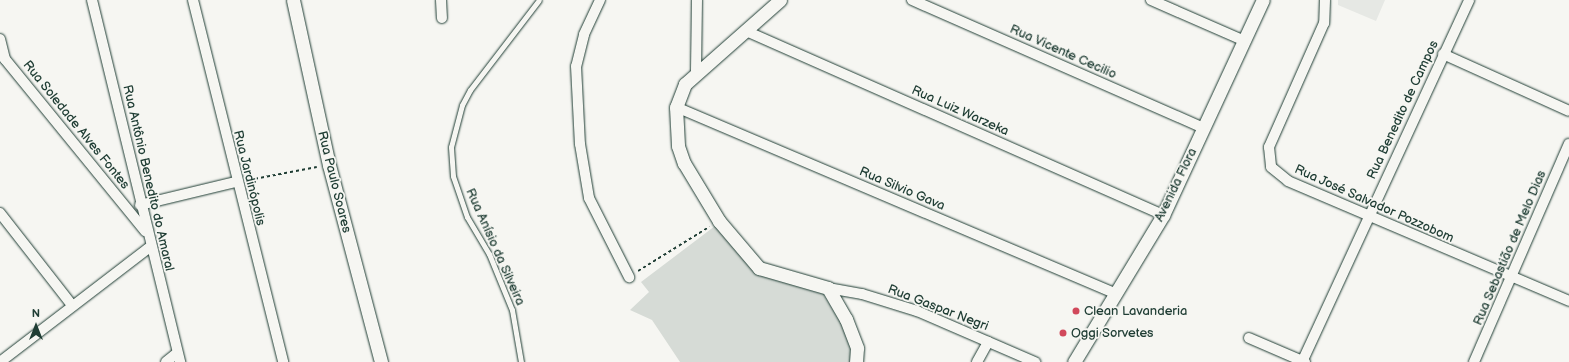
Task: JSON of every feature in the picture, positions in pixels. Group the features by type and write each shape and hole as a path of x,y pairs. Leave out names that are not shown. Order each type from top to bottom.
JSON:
{"street":[{"name":"Rua Antônio Benedito do Amaral","path":"92,0 150,247 178,357"},
{"name":"Rua Jardinópolis","path":"193,0 236,182 283,362"},
{"name":"Rua Paulo Soares","path":"293,0 329,164 381,362"},
{"path":"441,0 442,18"},
{"path":"600,0 584,35 576,66 580,144 589,198 629,277"},
{"path":"696,71 697,0"},
{"path":"780,0 746,31 696,71 682,90 676,107 680,154 719,221 759,268 828,288 846,319 857,348 856,362"},
{"name":"Rua Vicente Cecilio","path":"912,0 1203,128"},
{"path":"1151,0 1244,41"},
{"name":"Avenida Flora","path":"1074,362 1117,294 1163,215 1263,0"},
{"name":"Rua José Salvador Pozzobom","path":"1325,0 1324,23 1275,132 1268,160 1275,172 1288,181 1511,278 1569,301"},
{"name":"Rua Benedito de Campos","path":"1303,362 1368,215 1469,0"},
{"name":"Rua Luiz Warzeka","path":"746,31 1163,215"},
{"path":"0,39 2,56"},
{"path":"1443,54 1569,111"},
{"name":"Rua Soledade Alves Fontes","path":"2,56 147,233"},
{"name":"Rua Silvio Gava","path":"676,107 1117,294"},
{"name":"Rua Sebastião de Melo Dias","path":"1474,362 1569,144"},
{"path":"140,205 236,182"},
{"path":"0,213 71,304"},
{"path":"0,362 71,304 150,247"},
{"name":"Rua Gaspar Negri","path":"828,288 862,294 917,311 1034,362"},
{"path":"1249,338 1303,362"},
{"path":"978,362 988,342"},
{"path":"166,362 178,357"}],"lane":[{"name":"Rua Anísio da Silveira","path":"521,362 512,310 489,254 467,217 453,176 451,147 462,105 470,90 539,0"}],"path":[{"path":"236,182 329,164"},
{"path":"629,277 719,221"}],"shaded area":[{"path":"1338,0 1385,0 1376,21 1338,5"},
{"path":"715,226 752,268 821,290 853,343 852,362 680,362 652,320 630,310 649,292 641,282"}],"place":[{"name":"Clean Lavanderia","path":"1076,311"},
{"name":"Oggi Sorvetes","path":"1063,333"}]}
